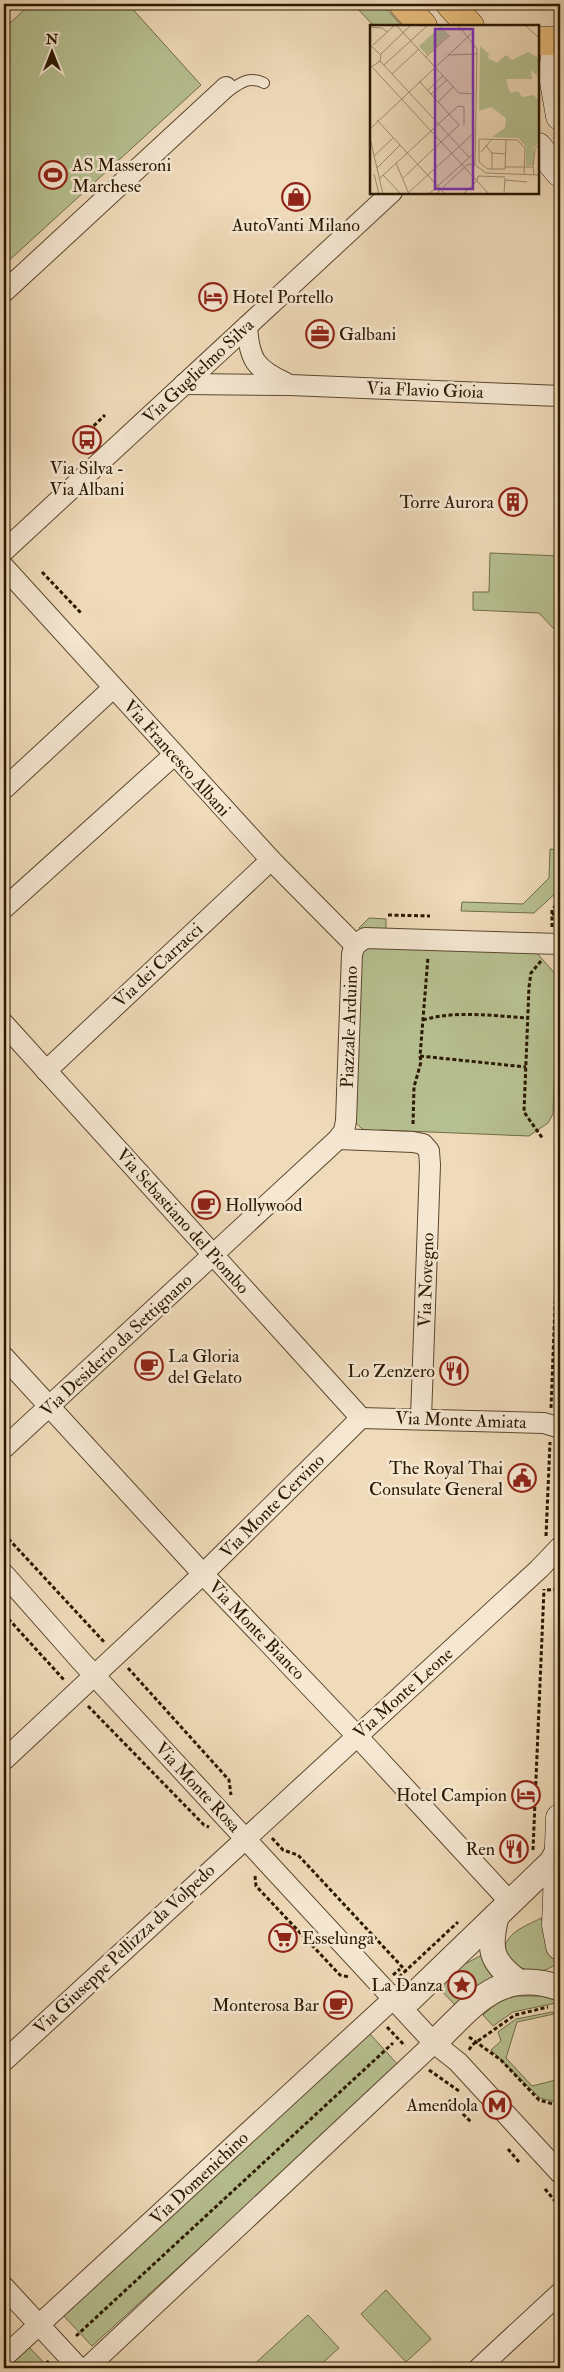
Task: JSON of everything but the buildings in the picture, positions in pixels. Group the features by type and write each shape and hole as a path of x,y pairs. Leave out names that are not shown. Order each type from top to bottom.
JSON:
{"main road":[{"path":"403,4 422,25"},
{"path":"450,4 469,25"},
{"path":"544,46 553,76 560,116"},
{"path":"539,102 560,126"},
{"path":"539,148 560,173"},
{"path":"551,1832 559,1908 556,1925 560,1946"}],"street":[{"path":"4,292 226,87"},
{"name":"Via Guglielmo Silva","path":"4,550 390,194"},
{"name":"Via Flavio Gioia","path":"247,326 248,344 252,359 266,374 290,385"},
{"name":"Via Flavio Gioia","path":"184,384 290,385 560,396"},
{"name":"Via Francesco Albani","path":"4,567 271,860 355,945"},
{"path":"4,789 113,688"},
{"path":"4,908 174,755"},
{"name":"Via dei Carracci","path":"46,1071 271,860"},
{"name":"Piazzale Arduino","path":"338,1139 344,1131 346,1121 352,954 355,945 365,938 553,950"},
{"name":"Via Sebastiano del Piombo","path":"4,1024 361,1418"},
{"path":"338,1139 418,1138"},
{"name":"Via Novegno","path":"418,1138 428,1151 430,1165 421,1418"},
{"name":"Via Desiderio da Settignano","path":"4,1448 215,1255 338,1139"},
{"name":"Via Monte Bianco","path":"4,1356 203,1574 357,1736 503,1910"},
{"name":"Via Monte Amiata","path":"361,1418 421,1418 544,1423 554,1428"},
{"name":"Via Monte Cervino","path":"4,1760 203,1574 361,1418"},
{"name":"Via Monte Leone","path":"245,1837 533,1575 553,1545"},
{"name":"Via Monte Rosa","path":"4,1574 94,1675 245,1837 395,1983 434,2043 458,2062 560,2173"},
{"path":"395,1983 410,1999 503,1910 552,1862 558,1851 551,1832"},
{"name":"Via Giuseppe Pellizza da Volpedo","path":"4,2061 245,1837"},
{"path":"555,1989 517,1981 501,1969 494,1954 491,1936 503,1910 528,1899 541,1900 559,1908"},
{"path":"87,2368 488,1992 517,1981"},
{"name":"Via Domenichino","path":"4,2357 40,2325 395,1983"},
{"path":"4,2287 80,2368"},
{"path":"479,2368 560,2293"}],"lane":[{"path":"226,87 229,91 247,80 257,80 264,83"}],"path":[{"path":"75,444 105,415"},
{"path":"42,572 81,613"},
{"path":"552,922 554,906 560,900"},
{"path":"552,914 560,914"},
{"path":"388,915 430,916"},
{"path":"418,1138 414,1087 421,1062 429,949"},
{"path":"543,1139 527,1119 524,1112 528,1018 531,973 553,950"},
{"path":"423,1020 441,1015 528,1018"},
{"path":"420,1056 526,1067"},
{"path":"553,1545 560,1177"},
{"path":"4,1534 107,1645"},
{"path":"544,1582 551,1832"},
{"path":"547,1590 560,1589"},
{"path":"4,1614 69,1685"},
{"name":"Via Monte Rosa","path":"130,1670 229,1780 231,1795 237,1801"},
{"name":"Via Monte Rosa","path":"88,1706 204,1825 215,1827"},
{"path":"272,1837 283,1850 298,1855 410,1975"},
{"path":"255,1871 256,1886 340,1975 354,1980"},
{"path":"395,1983 463,1917"},
{"path":"297,1932 315,1951"},
{"path":"395,1983 400,1969"},
{"path":"469,2051 476,2043 555,1989"},
{"path":"381,2020 411,2052"},
{"path":"464,2032 476,2043 501,2060 539,2100 560,2106"},
{"path":"76,2336 393,2044"},
{"path":"449,2100 472,2123"},
{"path":"508,2149 519,2162"},
{"path":"545,2189 555,2201"}],"green space":[{"name":"AS Masseroni Marchese","path":"30,4 128,4 201,85 4,265 4,29"},
{"path":"353,4 382,4 401,25 373,25"},
{"path":"490,553 560,556 560,669 556,666 556,631 539,613 473,610 473,592 489,592"},
{"path":"550,849 560,850 560,889 534,913 461,911 462,902 523,904 549,878"},
{"path":"369,918 386,919 386,934 365,931 359,928"},
{"path":"368,945 536,952 557,976 558,982 553,1114 548,1123 529,1136 381,1130 369,1132 359,1126 353,1119 359,955"},
{"path":"541,1918 559,1963 545,1970 527,1970 511,1962 505,1949 507,1941 514,1933"},
{"path":"482,1955 496,1977 457,2007 437,1986 461,1966"},
{"path":"508,1996 542,1996 557,2000 556,2003 513,2012 493,2026 483,2015"},
{"path":"552,2012 560,2014 560,2020 554,2014 517,2022 506,2058 532,2086 560,2079 560,2103 540,2098 491,2050 501,2041 498,2032 516,2019"},
{"path":"370,2034 399,2066 92,2346 62,2314"},
{"path":"386,2290 431,2339 406,2362 361,2314"},
{"path":"308,2315 339,2348 317,2368 250,2368"},
{"path":"29,2347 49,2368 6,2368"}],"place":[{"name":"AS Masseroni Marchese","path":"53,175"},
{"name":"AutoVanti Milano","path":"296,197"},
{"name":"Hotel Portello","path":"213,297"},
{"name":"Galbani","path":"320,334"},
{"name":"Via Silva - Via Albani","path":"87,440"},
{"name":"Torre Aurora","path":"513,502"},
{"name":"Hollywood","path":"206,1205"},
{"name":"La Gloria del Gelato","path":"149,1366"},
{"name":"Lo Zenzero","path":"454,1371"},
{"name":"The Royal Thai Consulate General","path":"522,1478"},
{"name":"Hotel Campion","path":"526,1795"},
{"name":"Ren","path":"514,1849"},
{"name":"Esselunga","path":"283,1938"},
{"name":"La Danza","path":"462,1985"},
{"name":"Monterosa Bar","path":"338,2005"},
{"name":"Amendola","path":"497,2105"}]}
